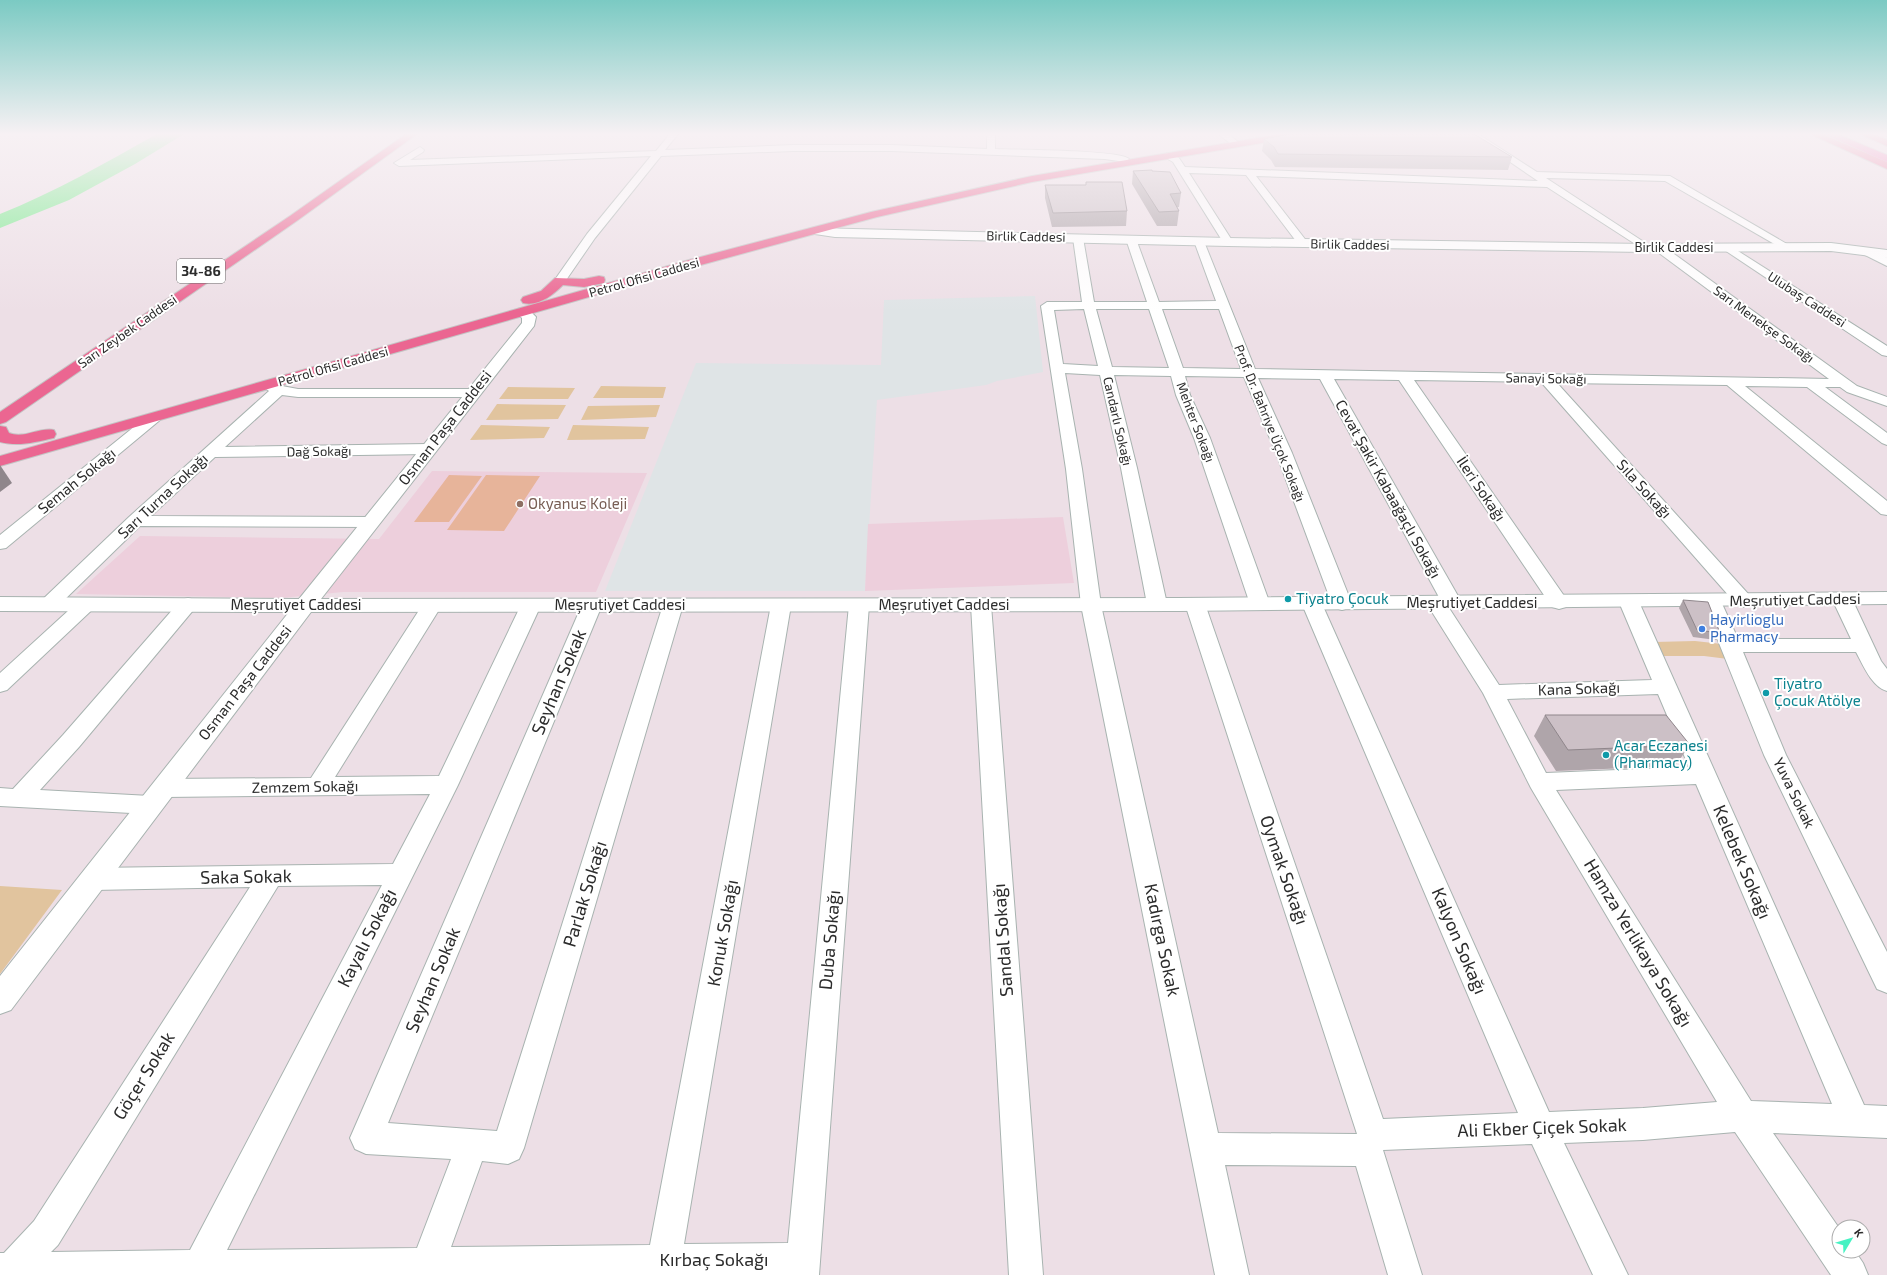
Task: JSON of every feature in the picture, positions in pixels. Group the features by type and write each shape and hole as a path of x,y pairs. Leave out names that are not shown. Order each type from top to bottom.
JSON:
{"main road":[{"name":"Sarı Zeybek Caddesi","path":"83,347 167,294 315,194"},
{"name":"Sarı Zeybek Caddesi","path":"0,419 328,194"},
{"name":"Petrol Ofisi Caddesi","path":"725,251 718,246 946,194"},
{"name":"Petrol Ofisi Caddesi","path":"0,461 455,324 725,251 962,194"},
{"name":"Birlik Caddesi","path":"812,231 835,233 1131,239 1199,242 1646,248 1831,247 1887,254"},
{"path":"455,324 540,296 551,290 560,281 575,283 593,282 666,262 688,261"},
{"name":"Petrol Ofisi Caddesi","path":"0,451 149,415 274,388 523,312 671,275 693,266 688,261"},
{"name":"Osman Paşa Caddesi","path":"0,1000 306,605 472,393 529,323 529,317 523,312"},
{"path":"31,397 2,425 0,431 1,436 5,439 17,440 149,415"},
{"name":"Meşrutiyet Caddesi","path":"0,604 1444,604 1887,598"}],"street":[{"path":"560,281 591,236 625,194"},
{"path":"1198,194 1228,242"},
{"path":"1265,194 1304,243"},
{"path":"1563,194 1646,248"},
{"path":"1694,194 1787,247"},
{"name":"Candarlı Sokağı","path":"1078,238 1089,306 1129,468 1157,604"},
{"name":"Mehter Sokağı","path":"1131,239 1177,371 1182,395 1202,438 1260,604"},
{"name":"Prof. Dr. Bahriye Üçok Sokağı","path":"1199,242 1249,372 1284,453 1342,604"},
{"name":"Ulubaş Caddesi","path":"1727,247 1887,352"},
{"name":"Sarı Menekşe Sokağı","path":"1659,248 1852,389 1870,397 1887,402"},
{"path":"1865,251 1887,263"},
{"path":"1089,306 1224,305"},
{"name":"Kadırga Sokak","path":"1089,306 1047,306 1074,469 1091,604 1232,1275"},
{"name":"Sanayi Sokağı","path":"1058,368 1106,371 1249,372 1812,384 1844,383"},
{"name":"Cevat Şakir Kabaağaçlı Sokağı","path":"1324,374 1444,604"},
{"name":"İleri Sokağı","path":"1402,375 1558,603"},
{"name":"Sıla Sokağı","path":"1545,378 1744,601"},
{"path":"1732,382 1887,510"},
{"path":"1812,384 1887,440"},
{"path":"274,388 298,394 472,393"},
{"name":"Sarı Turna Sokağı","path":"49,604 135,521 210,452 274,388"},
{"name":"Semah Sokağı","path":"0,544 149,415"},
{"name":"Dağ Sokağı","path":"210,452 428,449"},
{"path":"135,521 371,522"},
{"path":"1842,599 1864,645 1880,663 1887,684"},
{"name":"Yuva Sokak","path":"1712,601 1775,755 1887,980"},
{"name":"Kelebek Sokağı","path":"1629,602 1855,1122"},
{"path":"0,685 87,604"},
{"path":"10,797 71,741 188,604"},
{"name":"Oymak Sokağı","path":"1195,604 1370,1142 1405,1275"},
{"name":"Kalyon Sokağı","path":"1312,604 1540,1127 1611,1275"},
{"name":"Hamza Yerlikaya Sokağı","path":"1444,604 1540,782 1743,1116 1851,1275"},
{"path":"318,786 432,605"},
{"name":"Kayalı Sokağı","path":"197,1272 446,785 531,605"},
{"name":"Seyhan Sokak","path":"472,1144 366,1138 592,605"},
{"name":"Parlak Sokağı","path":"472,1144 508,1148 673,605"},
{"name":"Konuk Sokağı","path":"663,1268 781,605"},
{"name":"Duba Sokağı","path":"803,1268 859,605"},
{"name":"Sandal Sokağı","path":"981,605 1026,1275"},
{"path":"1731,646 1864,645"},
{"name":"Kana Sokağı","path":"1492,692 1666,687"},
{"path":"1540,782 1705,776"},
{"name":"Zemzem Sokağı","path":"10,797 157,797 318,786 446,785"},
{"name":"Saka Sokak","path":"93,879 400,874"},
{"name":"Göçer Sokak","path":"6,1271 46,1233 270,877"},
{"name":"Ali Ekber Çiçek Sokak","path":"1206,1149 1370,1142 1540,1127 1644,1124 1743,1116 1855,1122 1887,1122"},
{"path":"425,1270 472,1144"},
{"name":"Kırbaç Sokağı","path":"6,1271 197,1272 803,1268"}],"shaded area":[{"path":"46,194 81,194 69,200 0,228 0,214"},
{"path":"1035,296 1043,372 997,381 986,385 877,400 865,591 605,591 696,363 881,365 884,300"},
{"path":"601,386 666,387 663,398 593,398"},
{"path":"508,387 575,388 568,399 499,399"},
{"path":"497,404 566,405 558,419 486,420"},
{"path":"660,405 656,417 581,420 588,406"},
{"path":"481,425 550,427 544,438 470,440"},
{"path":"573,425 649,427 645,439 567,440"},
{"name":"Okyanus Koleji","path":"432,471 647,473 596,592 343,592 281,598 76,594 140,536 379,539"},
{"path":"449,475 482,476 449,522 414,522"},
{"path":"486,475 540,476 504,531 447,530"},
{"path":"1063,517 1074,583 865,591 868,524"},
{"path":"1695,641 1722,644 1728,659 1704,656 1661,656 1654,642"},
{"path":"0,886 62,890 0,974"}],"building":[{"path":"1047,194 1124,194 1127,211 1053,213"},
{"path":"1147,194 1176,194 1170,194 1179,211 1159,212"},
{"path":"1683,600 1708,602 1720,633 1697,630"},
{"path":"1545,715 1666,715 1690,745 1568,750"}],"place":[{"name":"Okyanus Koleji","path":"520,504"},
{"name":"Tiyatro Çocuk","path":"1288,599"},
{"name":"Hayirlioglu Pharmacy","path":"1702,629"},
{"name":"Tiyatro Çocuk Atölye","path":"1766,693"},
{"name":"Acar Eczanesi (Pharmacy)","path":"1606,755"}]}
